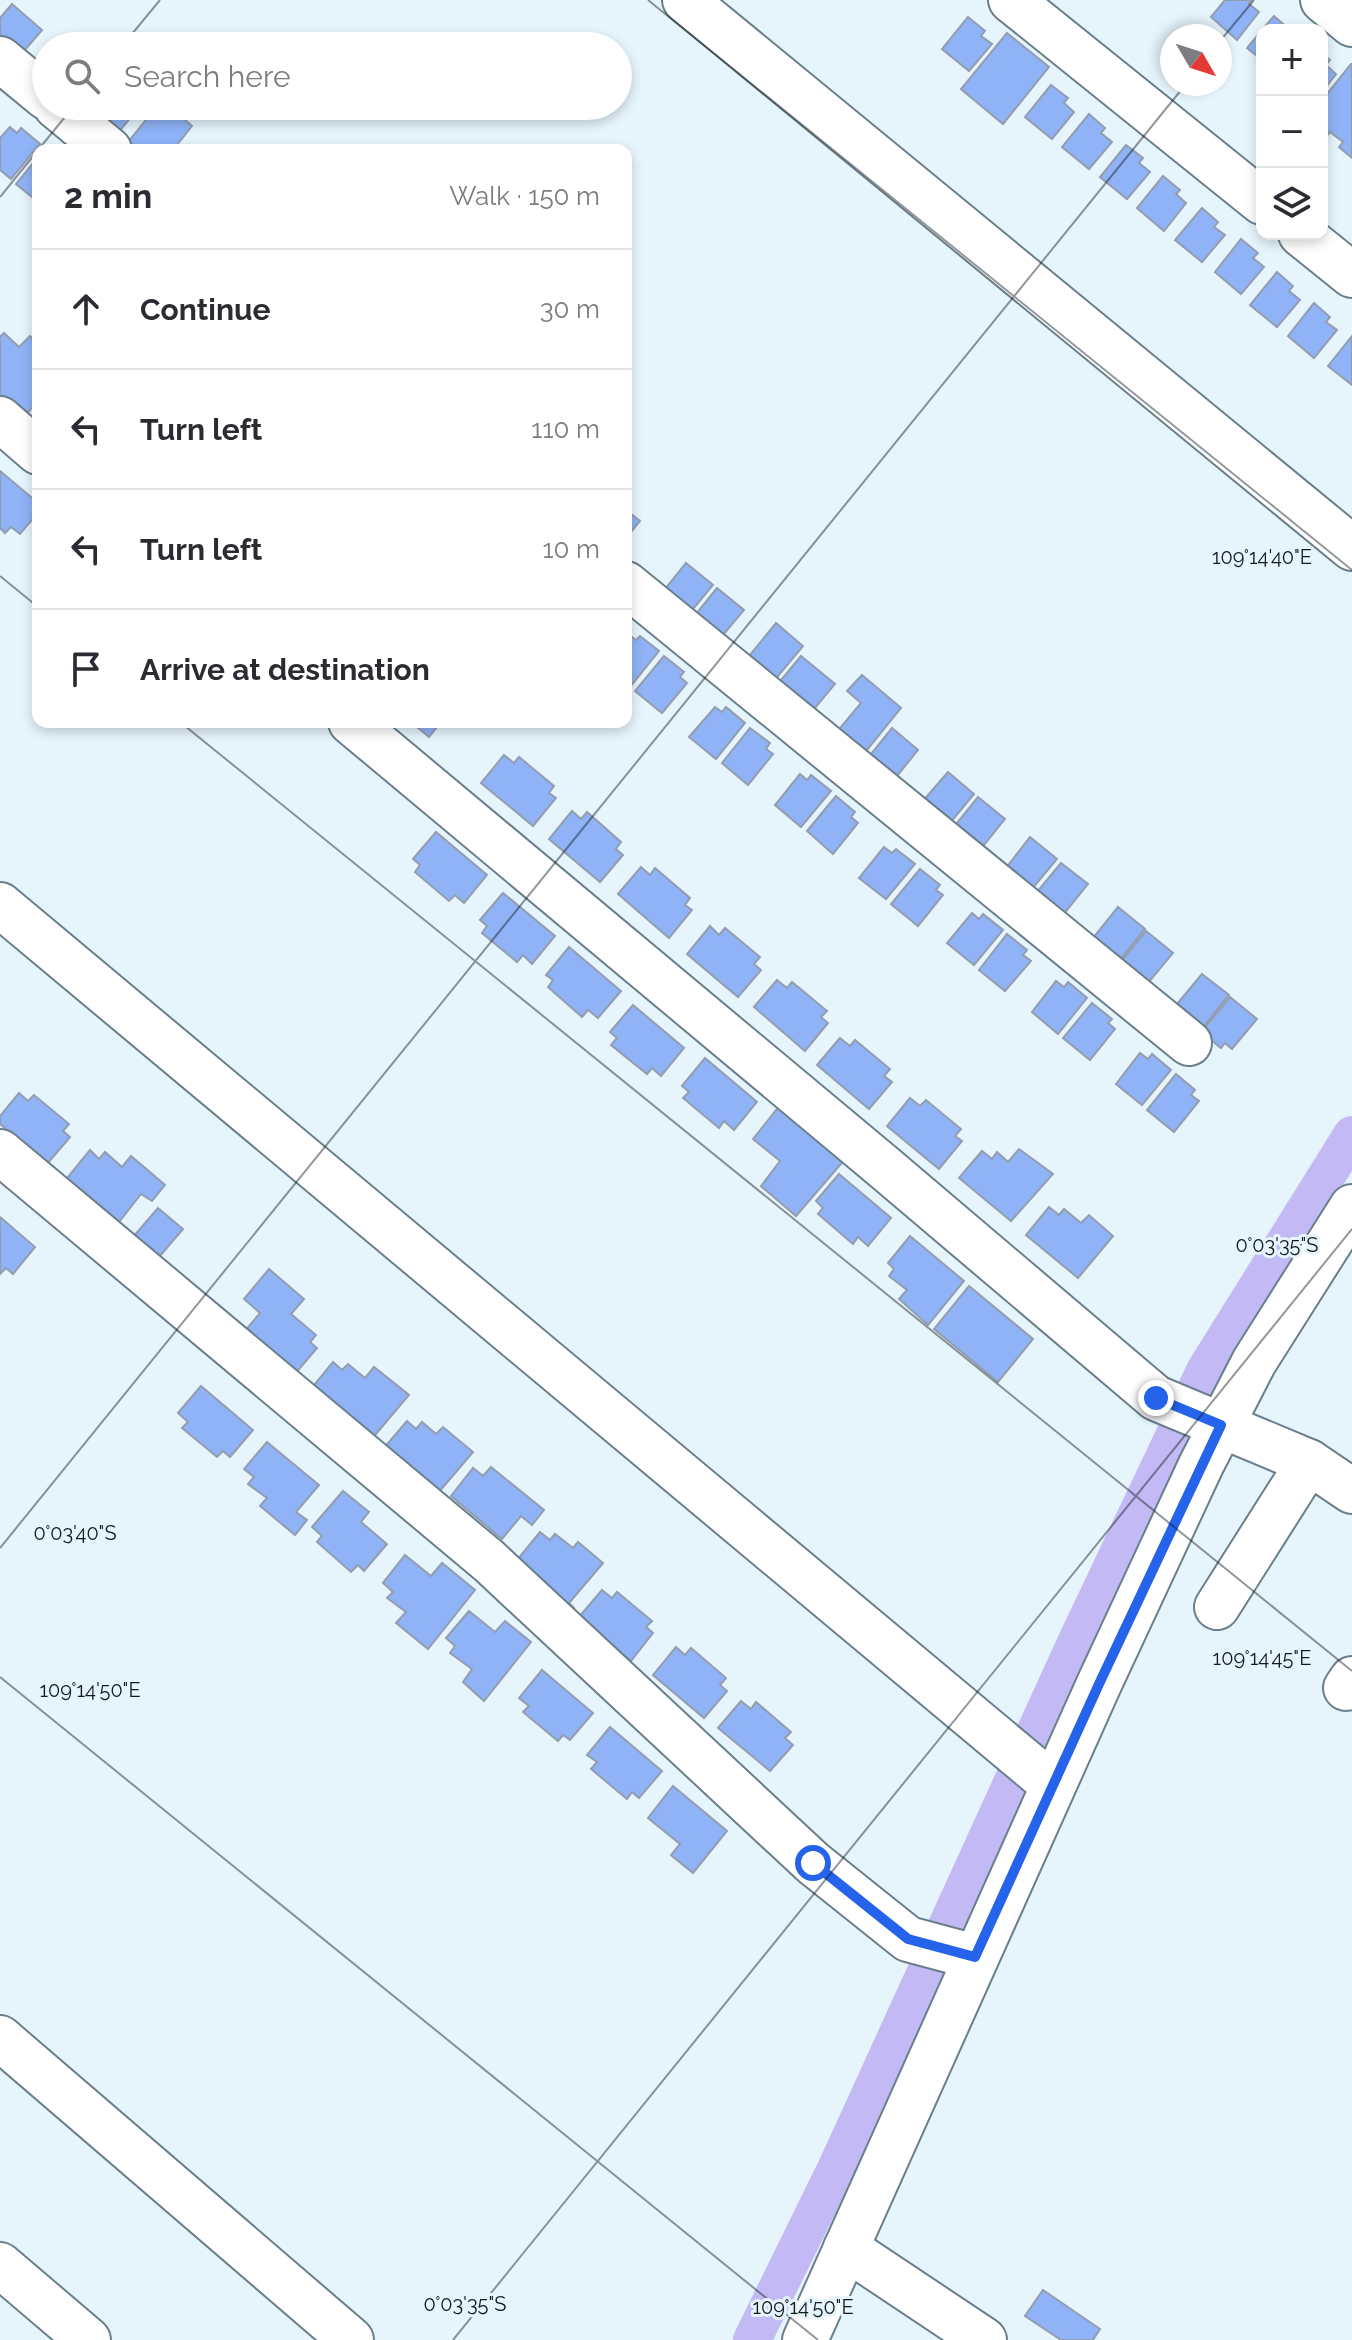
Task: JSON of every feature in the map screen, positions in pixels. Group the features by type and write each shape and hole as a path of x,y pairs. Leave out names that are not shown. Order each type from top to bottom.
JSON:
{"street":[{"path":"685,0 1352,548"},
{"path":"1011,0 1256,197"},
{"path":"1323,0 1352,24"},
{"path":"0,59 32,85"},
{"path":"73,120 102,144"},
{"path":"1308,240 1352,275"},
{"path":"0,419 32,447"},
{"path":"632,589 1189,1043"},
{"path":"358,728 1156,1398 1309,1462 1352,1491"},
{"path":"0,905 1052,1784"},
{"path":"0,1152 489,1561 813,1863 908,1939 974,1957"},
{"path":"805,2340 1052,1784 1220,1424 1254,1362 1338,1260 1352,1207"},
{"path":"1217,1607 1309,1462"},
{"path":"0,2038 351,2340"},
{"path":"846,2248 984,2340"},
{"path":"0,2265 88,2340"}],"building":[{"path":"1225,0 1252,0 1249,4 1259,12 1237,40 1232,36 1232,24 1219,24 1211,17"},
{"path":"12,4 42,30 32,32 32,42 18,58 0,43 0,18"},
{"path":"1274,16 1283,24 1267,24"},
{"path":"968,17 985,31 981,36 992,44 969,71 942,49"},
{"path":"1007,33 1049,67 1003,124 961,89"},
{"path":"1256,37 1256,55 1247,48"},
{"path":"1352,64 1352,158 1339,147 1343,142 1330,132 1328,134 1328,93"},
{"path":"1328,67 1336,74 1328,84"},
{"path":"1051,85 1068,98 1064,103 1074,112 1052,139 1025,117"},
{"path":"1089,114 1105,128 1101,133 1112,142 1089,169 1062,147"},
{"path":"92,120 129,120 114,138"},
{"path":"146,120 185,120 192,126 178,144 126,144"},
{"path":"10,127 17,133 21,128 40,144 32,144 32,154 11,179 0,170 0,138"},
{"path":"1126,145 1143,158 1139,163 1150,172 1127,199 1100,177"},
{"path":"32,164 32,197 16,184"},
{"path":"1163,176 1180,190 1176,194 1186,203 1164,231 1137,208"},
{"path":"1202,208 1218,222 1214,227 1225,235 1202,262 1175,240"},
{"path":"1241,239 1258,253 1253,258 1264,267 1241,294 1215,272"},
{"path":"1277,272 1293,286 1289,291 1300,300 1277,327 1250,305"},
{"path":"1314,303 1330,317 1326,322 1337,330 1314,358 1288,336"},
{"path":"4,333 19,347 30,336 32,338 32,408 19,424 0,408 0,337"},
{"path":"1352,336 1352,385 1328,366"},
{"path":"0,471 32,498 32,520 20,534 11,527 5,533 0,528"},
{"path":"632,515 640,521 632,531"},
{"path":"686,563 713,585 684,620 661,594"},
{"path":"717,588 744,610 718,641 688,624"},
{"path":"776,623 803,646 768,688 745,661"},
{"path":"640,636 659,651 632,685 632,637 636,640"},
{"path":"664,656 684,672 680,677 687,683 662,713 635,691"},
{"path":"801,656 835,684 810,714 772,691"},
{"path":"862,675 901,708 859,760 836,733 861,703 847,691"},
{"path":"715,707 722,712 726,707 745,723 716,759 689,737"},
{"path":"418,728 436,728 429,737"},
{"path":"750,728 770,743 766,749 773,754 748,785 722,763"},
{"path":"892,728 918,750 893,781 863,764"},
{"path":"504,755 514,763 519,757 554,786 549,793 556,798 533,826 481,783"},
{"path":"948,772 974,794 945,829 922,802"},
{"path":"800,774 807,780 811,775 831,791 801,827 775,805"},
{"path":"836,796 855,812 851,817 858,823 833,854 807,831"},
{"path":"978,797 1005,819 980,850 949,833"},
{"path":"572,811 581,819 587,812 621,842 616,849 623,855 600,882 549,839"},
{"path":"436,832 487,875 464,903 455,895 449,901 415,872 420,865 413,859"},
{"path":"1030,837 1057,859 1028,894 1006,868"},
{"path":"884,847 892,853 896,849 915,864 886,899 859,878"},
{"path":"1061,863 1088,884 1063,915 1032,898"},
{"path":"641,867 650,875 655,868 690,898 685,905 692,910 669,938 618,894"},
{"path":"920,869 940,885 936,890 943,895 918,926 891,904"},
{"path":"503,893 555,936 532,964 523,955 517,962 482,933 487,926 480,920"},
{"path":"1118,907 1145,929 1116,965 1093,938"},
{"path":"972,913 979,919 983,914 1003,930 974,965 947,943"},
{"path":"710,926 719,935 725,928 760,957 754,964 761,970 738,997 687,954"},
{"path":"1146,931 1173,953 1148,983 1117,966"},
{"path":"1007,934 1027,950 1023,955 1031,961 1005,991 979,970"},
{"path":"569,947 621,991 598,1018 588,1010 582,1017 548,987 553,980 546,975"},
{"path":"1202,974 1229,995 1200,1031 1180,1016 1185,1010 1177,1004"},
{"path":"777,980 787,988 792,982 827,1011 821,1017 828,1023 805,1051 754,1007"},
{"path":"1056,981 1064,987 1068,982 1087,998 1058,1034 1032,1012"},
{"path":"1230,997 1257,1019 1232,1049 1225,1043 1221,1048 1201,1032"},
{"path":"1092,1003 1112,1019 1108,1023 1115,1029 1090,1060 1063,1038"},
{"path":"633,1005 684,1048 661,1076 652,1068 647,1074 611,1045 617,1038 610,1032"},
{"path":"840,1038 850,1046 855,1040 890,1069 884,1076 892,1082 869,1109 817,1065"},
{"path":"1140,1053 1148,1059 1152,1054 1171,1070 1142,1105 1116,1084"},
{"path":"705,1058 757,1102 734,1130 724,1121 719,1128 683,1098 689,1092 682,1086"},
{"path":"1176,1074 1195,1090 1191,1095 1199,1101 1174,1132 1147,1110"},
{"path":"19,1093 28,1101 34,1095 69,1124 63,1131 70,1137 47,1164 0,1124 0,1116"},
{"path":"910,1098 920,1106 926,1100 961,1129 955,1136 962,1141 939,1169 887,1126"},
{"path":"781,1104 846,1158 796,1216 761,1186 780,1161 753,1139"},
{"path":"1019,1149 1053,1174 1011,1221 959,1178 982,1151 992,1159 997,1152 1008,1162"},
{"path":"90,1150 99,1159 105,1152 122,1167 131,1156 165,1185 152,1201 141,1194 119,1222 67,1178"},
{"path":"839,1174 891,1218 868,1246 858,1237 853,1244 818,1214 823,1208 816,1201"},
{"path":"1049,1207 1059,1215 1064,1209 1081,1223 1089,1215 1113,1236 1078,1278 1026,1235"},
{"path":"158,1208 183,1229 159,1257 134,1236"},
{"path":"0,1217 35,1247 13,1274 6,1268 0,1274"},
{"path":"910,1236 964,1281 928,1325 899,1299 907,1290 889,1276 894,1269 888,1263"},
{"path":"269,1269 304,1299 291,1314 316,1335 310,1342 317,1348 294,1375 244,1332 260,1313 244,1299"},
{"path":"969,1286 1033,1339 998,1382 934,1329"},
{"path":"333,1362 342,1370 348,1364 365,1378 374,1367 409,1395 370,1441 310,1390"},
{"path":"201,1386 253,1430 230,1457 223,1451 217,1457 182,1428 188,1422 178,1413"},
{"path":"407,1421 416,1429 422,1422 436,1434 443,1427 473,1452 438,1493 384,1448"},
{"path":"267,1442 319,1485 296,1512 307,1520 295,1535 260,1506 267,1498 248,1484 254,1477 244,1469"},
{"path":"491,1467 544,1510 532,1525 521,1516 502,1539 451,1496 473,1468 483,1476"},
{"path":"343,1491 369,1512 361,1522 387,1544 364,1571 358,1565 351,1572 317,1542 322,1536 312,1527"},
{"path":"540,1532 550,1540 555,1534 573,1548 578,1542 603,1563 569,1603 574,1608 565,1619 532,1593 543,1581 517,1560"},
{"path":"405,1555 431,1576 442,1563 475,1590 428,1649 396,1623 406,1612 387,1598 393,1592 383,1583"},
{"path":"602,1590 612,1598 617,1592 652,1621 646,1627 653,1633 631,1661 579,1617"},
{"path":"469,1611 495,1632 505,1621 531,1642 484,1701 463,1682 472,1669 450,1653 455,1646 446,1638"},
{"path":"676,1647 685,1655 691,1648 726,1678 720,1685 727,1691 704,1718 653,1675"},
{"path":"542,1670 593,1713 570,1740 563,1735 558,1741 523,1712 529,1706 519,1698"},
{"path":"741,1701 751,1709 756,1702 791,1732 785,1738 793,1745 770,1771 718,1728"},
{"path":"610,1727 662,1771 639,1798 632,1792 627,1799 591,1769 597,1762 587,1755"},
{"path":"673,1786 727,1831 693,1873 671,1855 680,1844 648,1818"},
{"path":"1043,2290 1100,2329 1093,2340 1061,2340 1025,2316"}],"waterway":[{"path":"752,2340 837,2167 1076,1643 1206,1369 1352,1135"}],"route":[{"path":"813,1863 908,1939 975,1957 1221,1425 1156,1398"}]}
